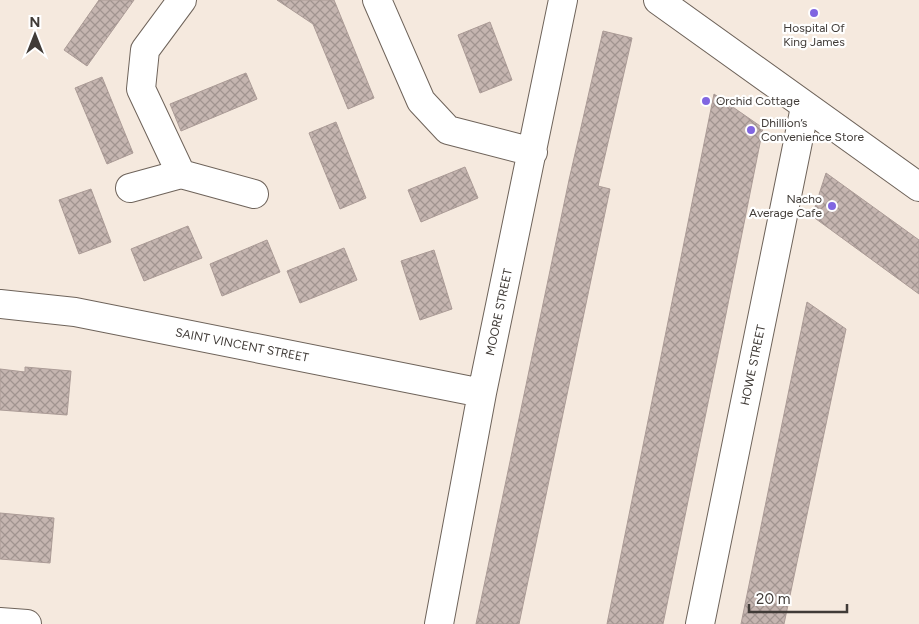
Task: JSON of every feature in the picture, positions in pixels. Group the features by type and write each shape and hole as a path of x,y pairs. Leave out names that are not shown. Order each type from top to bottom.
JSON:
{"street":[{"path":"181,174 141,89 145,50 182,0"},
{"path":"377,0 421,101 448,130 533,152"},
{"name":"MOORE STREET","path":"439,624 482,393 563,0"},
{"path":"658,0 919,187"},
{"name":"HOWE STREET","path":"700,624 805,107"},
{"path":"130,188 181,174 254,194"},
{"name":"SAINT VINCENT STREET","path":"0,304 74,312 482,393"},
{"path":"0,622 28,624"}],"building":[{"path":"99,0 134,0 87,66 64,50"},
{"path":"277,0 334,0 374,98 348,109 313,24"},
{"path":"490,22 512,80 480,93 458,35"},
{"path":"603,31 632,38 598,186 610,189 519,624 476,624 569,180"},
{"path":"246,73 257,99 181,131 170,104"},
{"path":"102,77 133,153 107,164 75,88"},
{"path":"714,94 763,128 722,334 663,624 607,624"},
{"path":"336,122 366,198 340,209 309,133"},
{"path":"465,167 478,198 421,222 408,190"},
{"path":"826,173 919,240 919,294 812,216"},
{"path":"91,189 111,242 79,254 59,200"},
{"path":"188,226 202,258 144,281 131,249"},
{"path":"267,240 280,272 222,296 210,264"},
{"path":"344,248 357,280 300,303 287,271"},
{"path":"434,250 452,309 420,320 401,261"},
{"path":"807,302 846,329 784,624 741,624"},
{"path":"25,367 71,371 67,415 0,410 0,369 25,372"},
{"path":"0,513 54,518 50,563 0,559"}],"place":[{"name":"Hospital Of King James","path":"814,13"},
{"name":"Orchid Cottage","path":"706,101"},
{"name":"Dhillion’s Convenience Store","path":"751,130"},
{"name":"Nacho Average Cafe","path":"832,206"}]}
